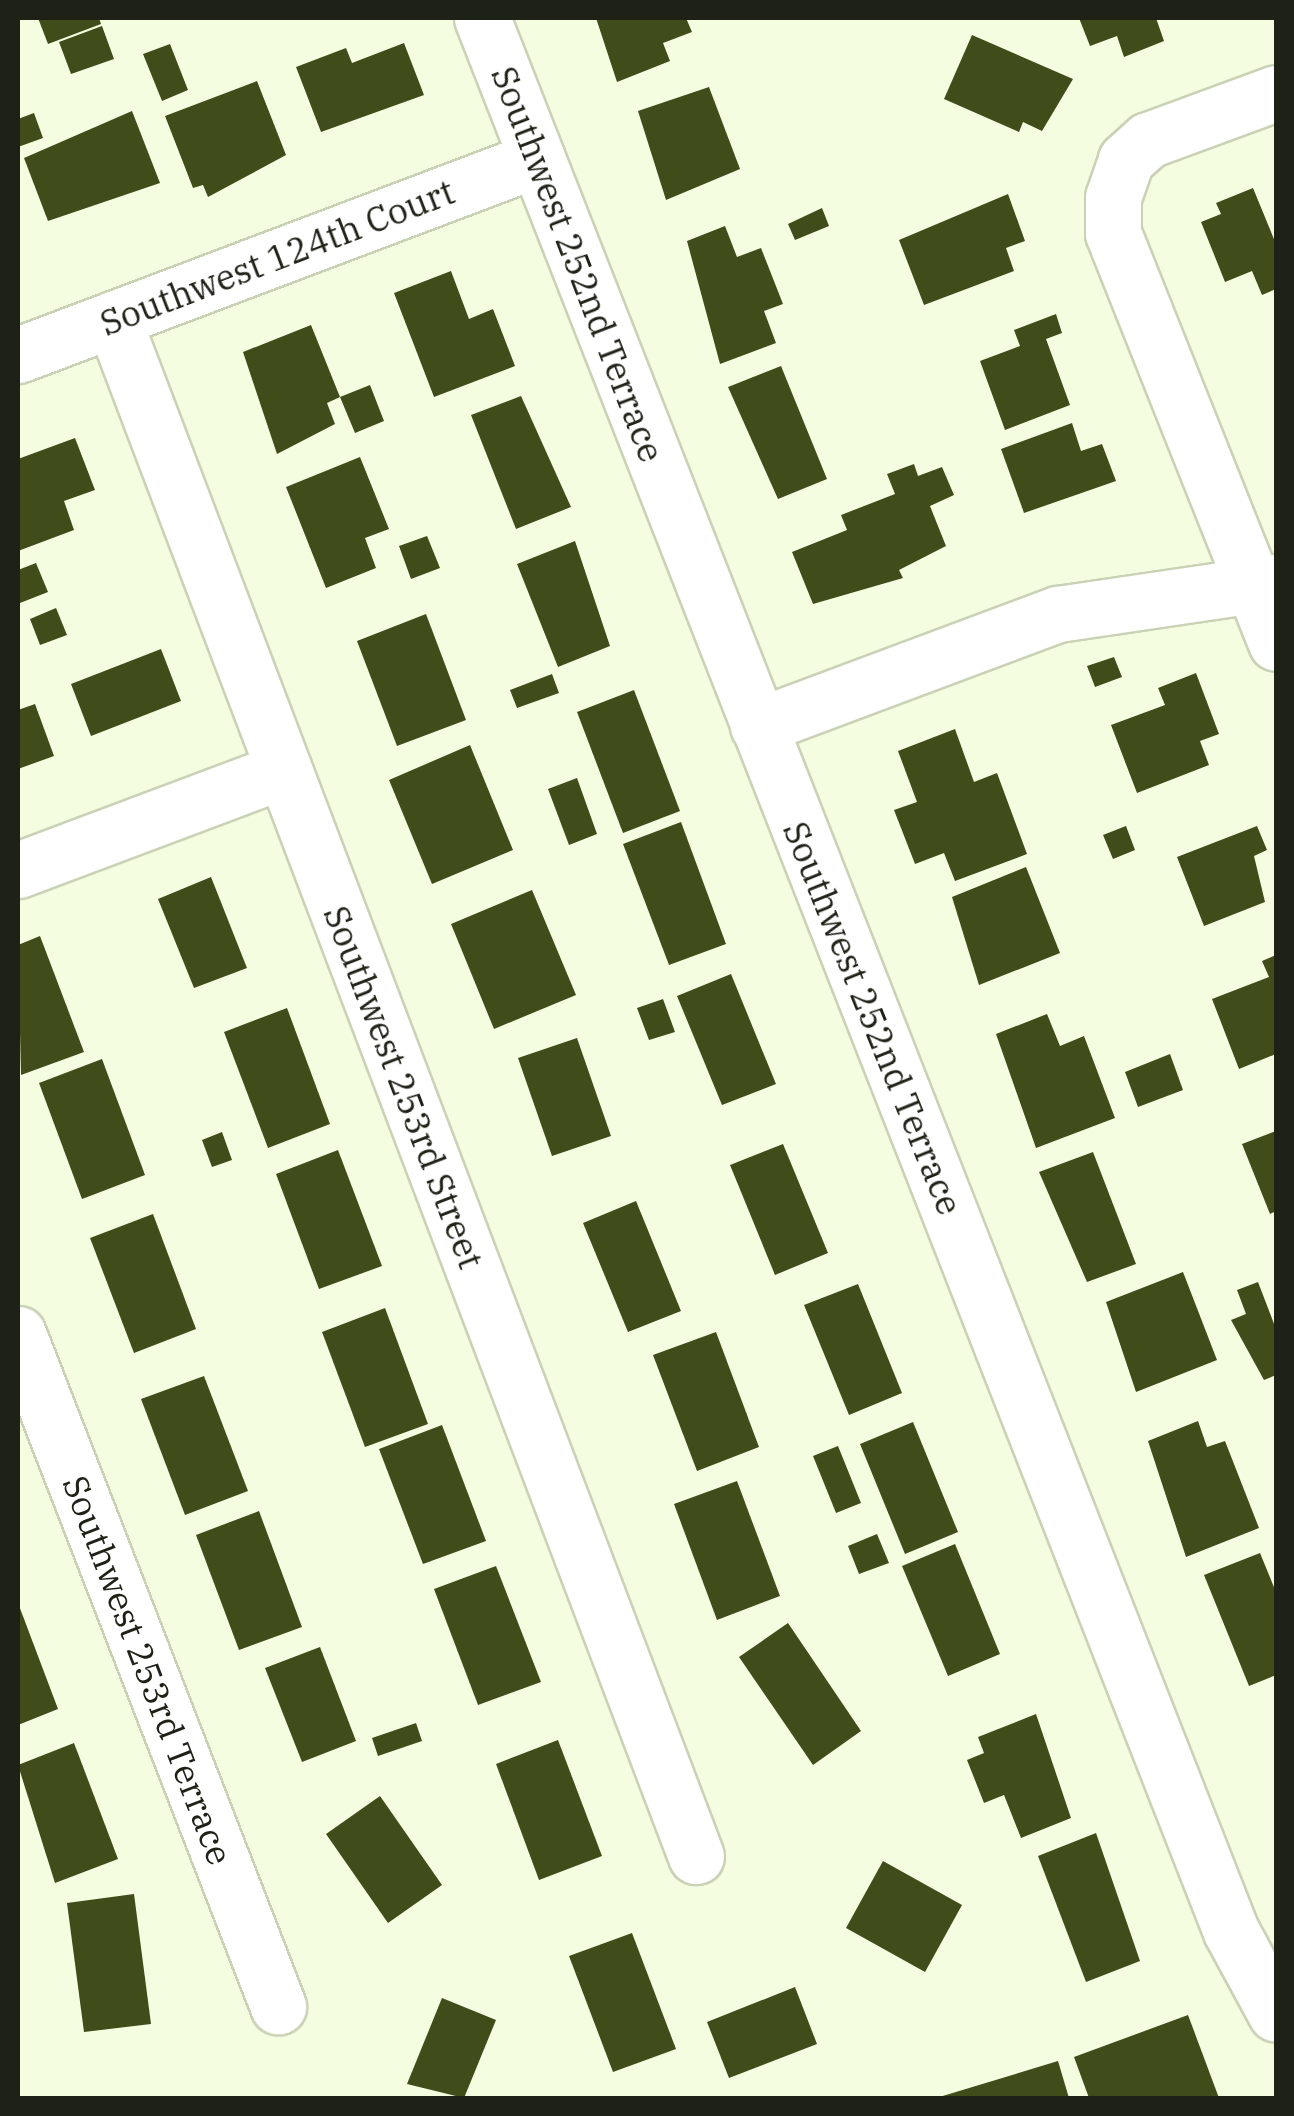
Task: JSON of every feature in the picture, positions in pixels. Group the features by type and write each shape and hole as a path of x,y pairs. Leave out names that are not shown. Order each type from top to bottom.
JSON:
{"street":[{"name":"Southwest 252nd Terrace","path":"482,18 758,726 1254,1922 1276,2014"},
{"path":"1276,93 1148,140 1126,160 1113,233 1265,584 1276,643"},
{"name":"Southwest 124th Court","path":"18,355 537,159"},
{"name":"Southwest 253rd Street","path":"113,319 696,1856"},
{"path":"758,726 1058,614 1265,584"},
{"path":"18,870 284,770"},
{"name":"Southwest 253rd Terrace","path":"18,1334 278,2006"}],"building":[{"path":"38,18 99,18 101,24 48,44"},
{"path":"596,18 686,18 692,32 663,43 670,61 617,82"},
{"path":"1079,18 1156,18 1164,41 1124,57 1117,36 1090,46"},
{"path":"102,26 114,59 71,74 59,42"},
{"path":"972,35 1073,79 1042,131 1023,122 1019,132 944,99"},
{"path":"404,43 424,95 321,132 296,67 346,48 352,63"},
{"path":"170,44 188,90 162,101 143,54"},
{"path":"257,81 286,155 208,197 203,185 193,188 165,116"},
{"path":"709,87 740,169 666,200 638,111"},
{"path":"132,111 160,183 48,221 24,158"},
{"path":"34,113 43,138 18,147 18,119"},
{"path":"1253,188 1276,244 1276,289 1262,295 1252,271 1225,282 1201,222 1221,214 1216,203"},
{"path":"1008,194 1025,241 1006,248 1014,271 924,305 899,240"},
{"path":"822,208 829,226 795,240 788,224"},
{"path":"725,226 737,257 761,248 783,304 764,311 776,343 720,364 687,241"},
{"path":"451,271 469,319 493,309 515,366 434,397 394,293"},
{"path":"1056,314 1062,333 1046,339 1070,405 1005,430 980,361 1020,346 1014,330"},
{"path":"311,325 340,397 327,403 335,424 277,454 243,352"},
{"path":"781,366 827,479 778,499 728,387"},
{"path":"370,385 384,421 355,433 340,397"},
{"path":"521,396 571,507 516,529 471,415"},
{"path":"1072,423 1081,451 1102,444 1116,481 1024,513 1001,449"},
{"path":"75,438 95,490 64,501 74,530 18,551 18,459"},
{"path":"360,457 389,529 365,538 376,568 326,588 286,487"},
{"path":"914,464 918,476 942,467 954,495 930,506 946,546 899,570 903,578 813,604 792,552 847,530 841,515 895,494 887,474"},
{"path":"427,536 440,568 411,579 399,546"},
{"path":"575,541 610,646 558,667 517,564"},
{"path":"36,563 48,592 20,603 18,570"},
{"path":"56,608 67,635 40,645 30,619"},
{"path":"426,614 466,720 397,746 357,641"},
{"path":"161,649 181,701 91,736 71,684"},
{"path":"1114,657 1122,677 1095,687 1087,666"},
{"path":"1196,673 1219,734 1200,741 1209,765 1137,793 1111,725 1165,705 1158,688"},
{"path":"552,674 559,693 517,708 510,690"},
{"path":"634,690 680,811 623,833 577,712"},
{"path":"35,704 54,756 18,769 18,710"},
{"path":"955,729 974,782 997,773 1027,854 955,881 944,853 915,864 894,810 917,802 898,751"},
{"path":"470,745 513,850 432,884 389,780"},
{"path":"577,778 597,834 569,845 548,789"},
{"path":"681,822 726,944 669,965 623,844"},
{"path":"1126,826 1135,850 1113,859 1103,835"},
{"path":"1257,826 1267,850 1254,856 1265,902 1204,926 1177,857"},
{"path":"1026,867 1060,953 979,985 952,897"},
{"path":"211,877 247,968 194,988 158,899"},
{"path":"532,890 576,995 494,1029 451,924"},
{"path":"40,936 84,1052 21,1075 18,945"},
{"path":"1276,955 1276,1054 1239,1069 1212,999 1269,977 1262,961"},
{"path":"731,974 776,1084 722,1105 677,996"},
{"path":"663,999 675,1032 649,1040 637,1008"},
{"path":"287,1008 330,1124 268,1148 224,1032"},
{"path":"1047,1014 1060,1046 1084,1036 1115,1118 1036,1148 996,1034"},
{"path":"577,1038 611,1136 552,1156 518,1058"},
{"path":"1170,1054 1183,1090 1138,1107 1125,1072"},
{"path":"102,1059 145,1175 82,1199 39,1083"},
{"path":"1276,1131 1276,1211 1270,1214 1242,1144"},
{"path":"222,1132 232,1160 212,1167 202,1140"},
{"path":"783,1144 828,1253 775,1275 730,1165"},
{"path":"338,1150 382,1266 319,1289 276,1174"},
{"path":"1093,1152 1136,1264 1087,1282 1039,1172"},
{"path":"636,1201 681,1311 628,1332 583,1223"},
{"path":"153,1214 196,1329 134,1353 90,1238"},
{"path":"1183,1272 1217,1360 1136,1392 1106,1302"},
{"path":"1258,1282 1276,1329 1276,1375 1264,1380 1231,1320 1246,1314 1237,1290"},
{"path":"858,1284 902,1393 849,1415 804,1305"},
{"path":"385,1308 428,1424 365,1447 322,1332"},
{"path":"716,1332 759,1447 697,1471 653,1355"},
{"path":"204,1376 248,1491 185,1515 141,1399"},
{"path":"1198,1421 1207,1447 1225,1441 1259,1528 1186,1557 1148,1441"},
{"path":"913,1422 958,1532 905,1554 860,1444"},
{"path":"442,1425 486,1541 423,1564 379,1449"},
{"path":"838,1446 861,1503 836,1513 813,1456"},
{"path":"737,1481 780,1596 717,1620 674,1504"},
{"path":"259,1511 302,1627 239,1650 196,1535"},
{"path":"877,1534 889,1563 859,1574 848,1546"},
{"path":"955,1544 1000,1654 948,1676 902,1566"},
{"path":"1260,1553 1276,1592 1276,1675 1249,1686 1204,1575"},
{"path":"496,1566 541,1682 478,1705 434,1589"},
{"path":"18,1603 58,1709 18,1725"},
{"path":"788,1623 861,1731 813,1765 739,1657"},
{"path":"320,1647 356,1741 302,1762 265,1668"},
{"path":"1036,1714 1071,1818 1021,1838 1004,1795 984,1803 967,1760 984,1753 978,1737"},
{"path":"416,1723 422,1741 378,1756 372,1738"},
{"path":"558,1740 602,1856 539,1880 496,1764"},
{"path":"74,1743 118,1859 55,1883 18,1765"},
{"path":"380,1796 442,1885 388,1923 326,1834"},
{"path":"1096,1833 1140,1961 1086,1982 1038,1856"},
{"path":"883,1861 962,1905 925,1972 846,1928"},
{"path":"134,1894 151,2024 84,2032 67,1903"},
{"path":"632,1933 676,2049 613,2072 569,1956"},
{"path":"795,1987 817,2044 729,2078 707,2022"},
{"path":"442,1998 496,2020 464,2098 407,2084"},
{"path":"1188,2015 1219,2098 1089,2098 1074,2057"},
{"path":"1058,2061 1069,2098 936,2098"}]}
